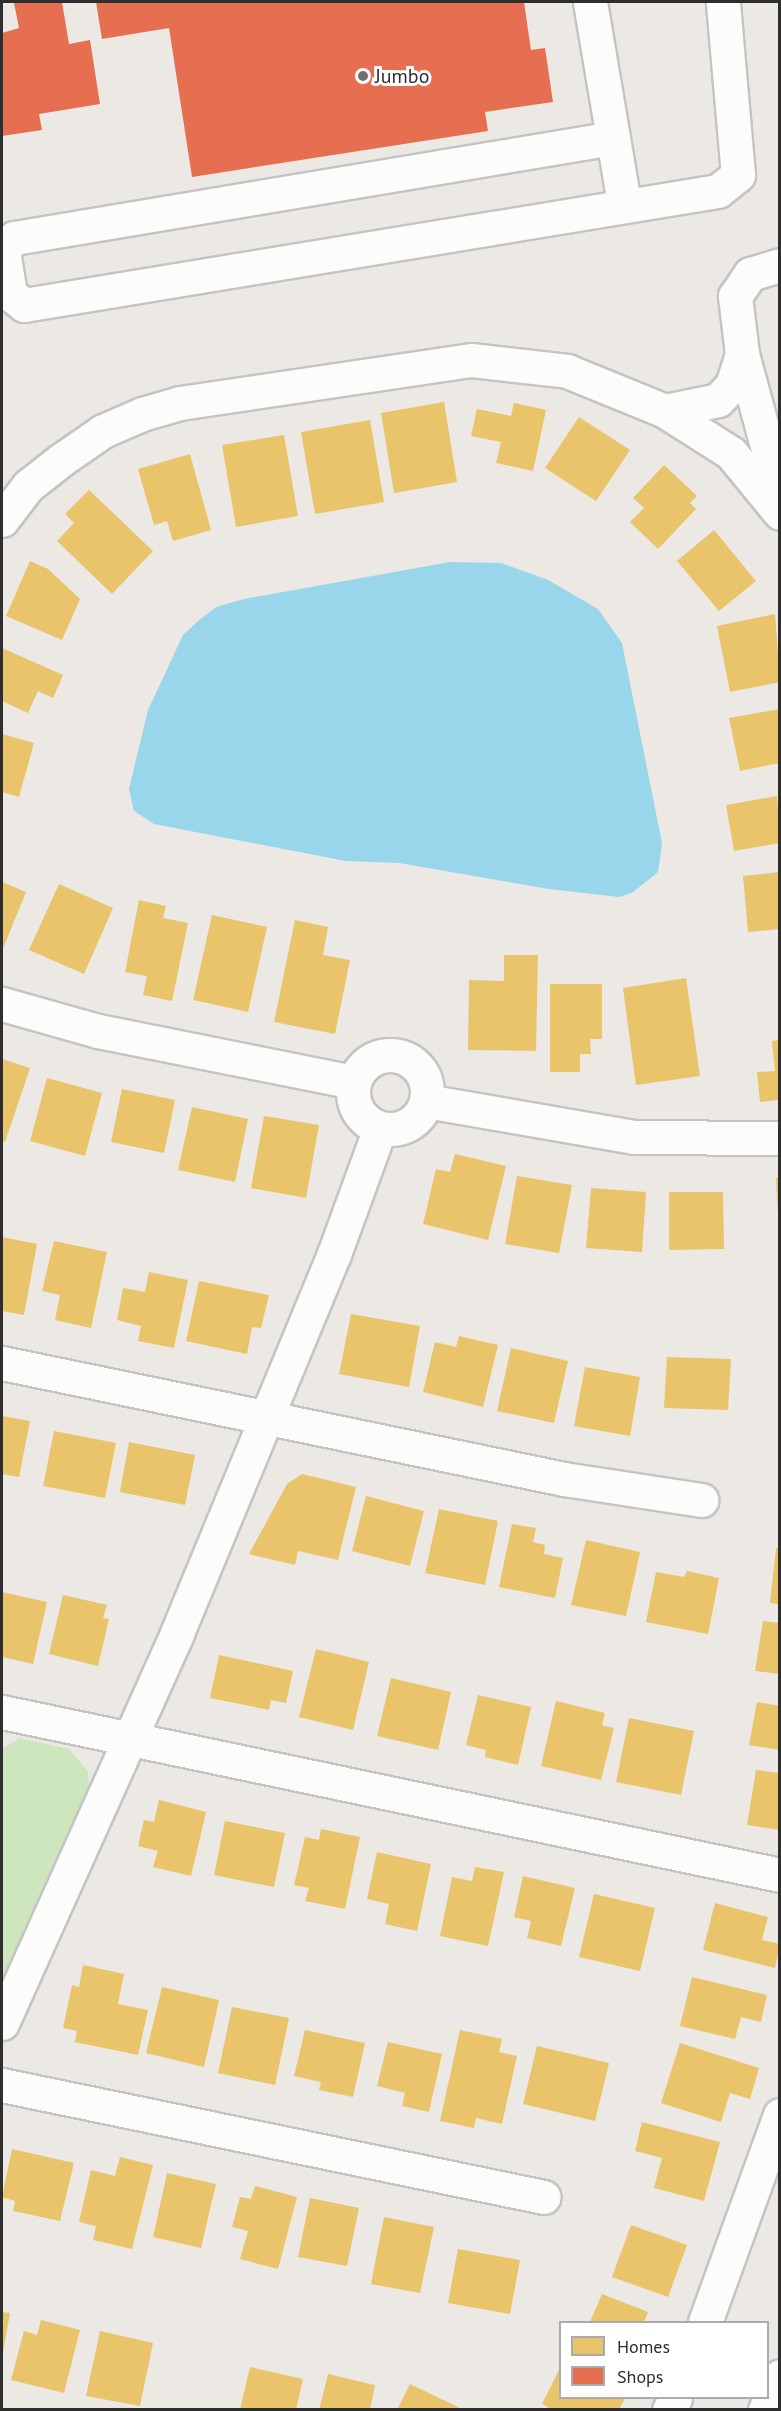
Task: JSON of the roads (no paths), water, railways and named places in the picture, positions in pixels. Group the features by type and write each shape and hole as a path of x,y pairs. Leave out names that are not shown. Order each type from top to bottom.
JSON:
{"street":[{"path":"590,2 624,204"},
{"path":"613,138 8,237 3,250 10,294 24,305 624,204 718,191 738,175 723,2"},
{"path":"780,265 750,274 740,284 735,303 742,354 780,494"},
{"path":"665,411 718,400 732,385 742,354"},
{"path":"2,520 28,486 102,431 180,403 471,360 567,371 665,411 731,453 780,513"},
{"path":"2,1004 98,1030 354,1082"},
{"path":"400,1056 424,1076 426,1101 404,1126 380,1128 355,1105 354,1082 369,1061 400,1056"},
{"path":"426,1101 634,1137 780,1138"},
{"path":"2,2024 127,1741 267,1414 380,1128"},
{"path":"2,1363 267,1414 564,1479 701,1500"},
{"path":"2,1712 127,1741 780,1875"},
{"path":"2,2085 544,2197"},
{"path":"705,2321 780,2115"},
{"path":"765,2409 780,2376"}],"water":[{"path":"450,562 501,563 548,580 598,609 622,643 662,843 658,872 632,893 619,897 549,889 399,863 346,861 154,824 134,811 129,789 148,710 183,635 198,621 216,607 244,599"}],"place":[{"name":"Jumbo","path":"363,76"}]}
